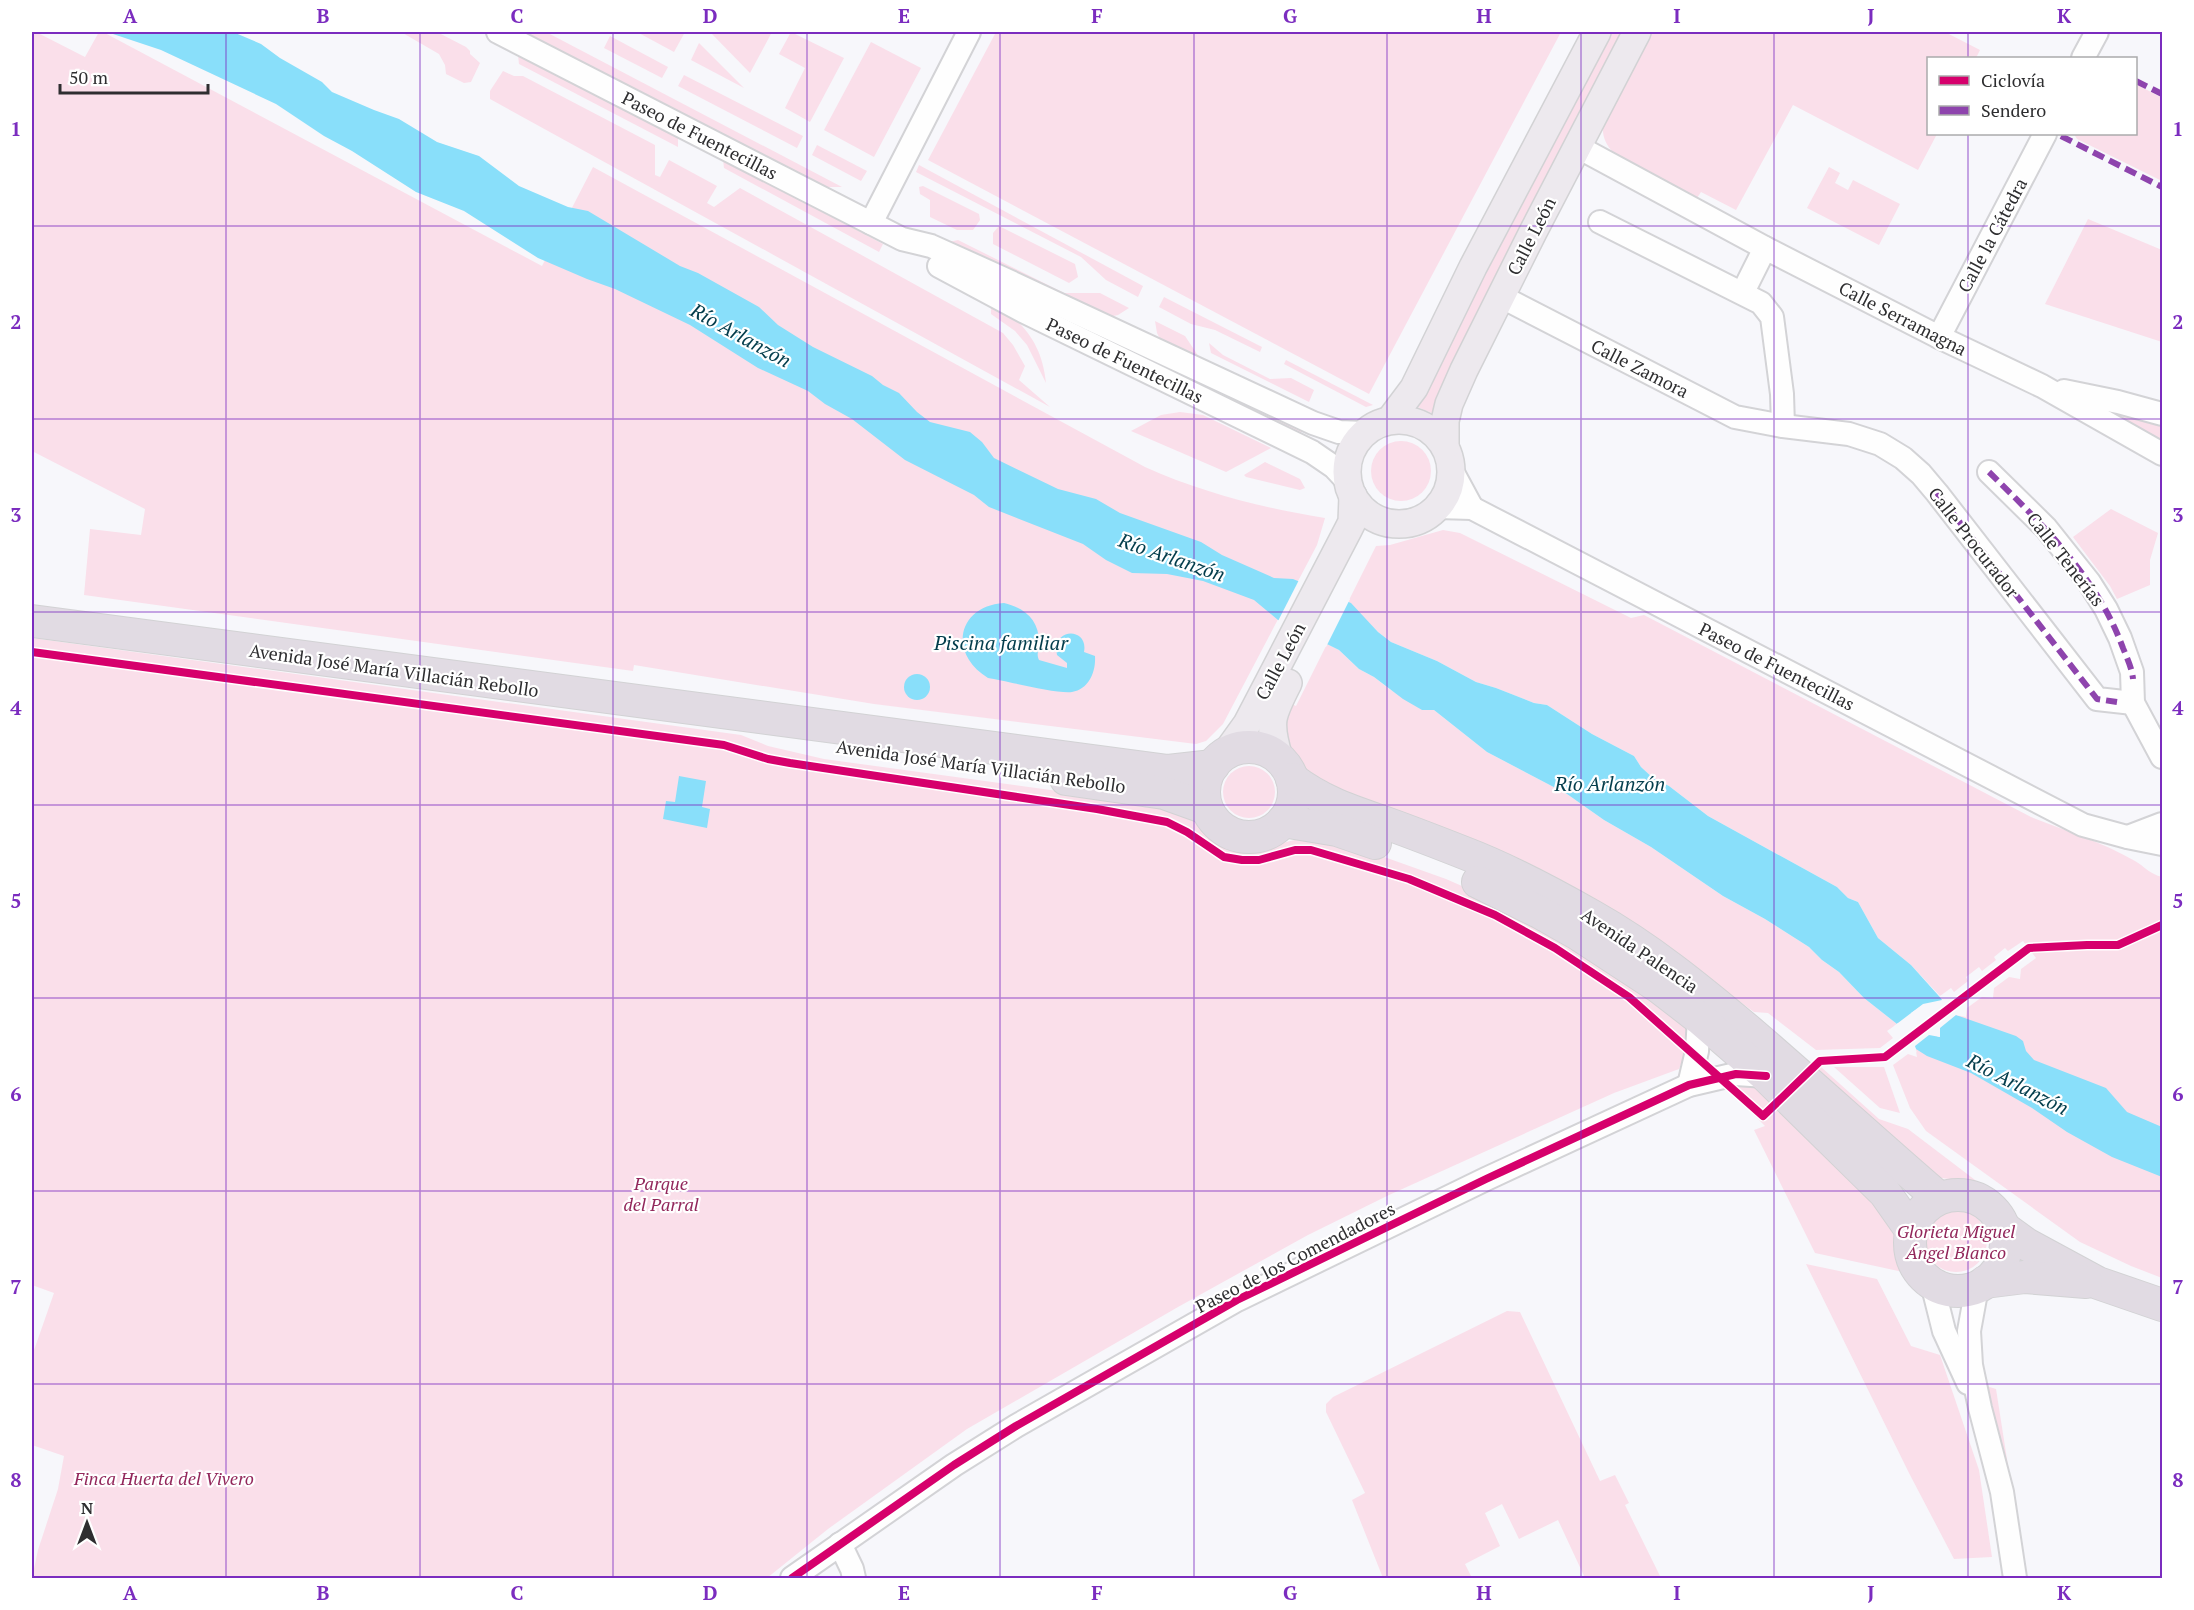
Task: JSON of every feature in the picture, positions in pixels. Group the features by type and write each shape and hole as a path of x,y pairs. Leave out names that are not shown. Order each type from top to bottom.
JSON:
{"highway":[{"name":"Avenida José María Villacián Rebollo","path":"32,621 1168,771 1218,761"},
{"name":"Avenida José María Villacián Rebollo","path":"757,718 810,740 1164,793 1206,808"},
{"path":"1240,748 1267,752 1285,769 1293,800 1283,821 1267,833 1246,837 1227,831 1218,825 1206,808 1205,784 1218,761 1240,748"},
{"name":"Avenida Palencia","path":"1285,769 1312,795 1465,853 1531,882 1642,947 1701,990 1939,1198"},
{"name":"Avenida Palencia","path":"1283,821 1337,830 1440,865 1491,887 1578,934 1659,987 1766,1076 1885,1193 1911,1230"},
{"path":"1981,1284 2001,1264 2006,1240 2004,1228 1999,1218 1983,1202 1962,1195 1939,1198 1922,1211 1911,1230 1910,1242 1913,1260 1922,1275 1932,1283 1954,1290 2025,1277 2097,1283"},
{"path":"2004,1228 2026,1244 2097,1283 2163,1305"}],"main road":[{"name":"Calle León","path":"1390,420 1414,388 1473,267 1597,32"},
{"name":"Calle León","path":"1448,458 1445,421 1449,404 1500,296 1637,32"},
{"path":"1355,535 1377,531 1421,519 1437,507 1448,490 1448,458 1435,434 1421,425 1406,420 1390,420 1372,427 1354,447 1348,462 1351,489 1361,507 1370,514 1385,521 1406,523"},
{"name":"Calle León","path":"1218,761 1272,694 1355,535 1352,522 1351,489"},
{"name":"Calle León","path":"1272,694 1274,711 1271,725 1272,737 1285,769"}],"street":[{"name":"Paseo de Fuentecillas","path":"498,32 902,239 931,246 1313,423 1340,432 1365,433"},
{"path":"871,223 969,32"},
{"path":"2084,57 2097,32"},
{"name":"Calle la Cátedra","path":"1939,337 2044,135"},
{"name":"Calle Serramagna","path":"1578,147 1765,248 1939,337 2042,386 2163,454"},
{"path":"1600,222 1761,303 1772,317 1784,426"},
{"name":"Paseo de Fuentecillas","path":"902,239 918,253 1023,311 1312,452 1334,467 1351,489"},
{"path":"1743,292 1765,248"},
{"name":"Calle Zamora","path":"1500,296 1735,417 1784,426"},
{"name":"Calle Serramagna","path":"2042,386 2163,414"},
{"name":"Calle Procurador","path":"1784,426 1849,434 1880,444 1903,458 1922,474 2097,699 2133,703"},
{"path":"1448,458 1472,508"},
{"name":"Calle Tenerías","path":"1989,472 2046,528 2089,582 2106,609 2120,638 2132,672 2133,703 2163,757"},
{"name":"Paseo de Fuentecillas","path":"1437,507 1472,508 2083,825 2163,844"},
{"path":"2127,837 2163,824"},
{"path":"1689,1085 1697,1051 1699,1018"},
{"name":"Paseo de los Comendadores","path":"792,1578 954,1465 1016,1426 1238,1300 1486,1179 1689,1085 1736,1074 1766,1076"},
{"path":"1932,1283 1944,1331 1980,1408"},
{"path":"1981,1284 1969,1330 1969,1343 1980,1408 2002,1492 2015,1578"},
{"path":"834,1578 841,1562 840,1544"},
{"path":"840,1544 854,1578"}],"green space":[{"path":"32,32 85,57 99,32 103,32 542,266 593,167 1145,467 1189,485 1234,498 1325,518 1317,545 1223,724 1206,741 1196,744 874,704 634,665 633,671 84,595 90,529 141,535 145,509 32,451"},
{"path":"401,32 437,32 466,47 480,63 471,82 464,83 446,74 445,65 439,54"},
{"path":"525,32 546,32 842,187 822,187"},
{"path":"637,32 685,32 674,52"},
{"path":"710,32 772,32 750,73"},
{"path":"791,32 844,58 810,122 785,108 805,68 779,54"},
{"path":"996,32 1561,32 1369,394 928,160"},
{"path":"1610,32 1625,32 1444,381 1432,413 1415,406"},
{"path":"1651,32 1945,32 1980,50 1976,57 1927,57 1927,135 1936,135 1918,170 1793,105 1736,210 1701,192 1697,198 1614,153 1603,133 1604,119"},
{"path":"610,36 668,67 662,78 604,48"},
{"path":"871,42 921,68 874,157 824,130"},
{"path":"699,43 744,88 691,60"},
{"path":"518,55 678,138 678,147 519,64"},
{"path":"503,71 514,76 523,76 655,145 655,175 660,177 669,160 717,186 707,203 714,207 740,188 1003,333 1025,366 1019,380 1050,407 490,99 490,91"},
{"path":"684,75 803,136 797,148 678,86"},
{"path":"2137,85 2162,98 2162,181 2077,139 2075,135 2137,135"},
{"path":"817,145 867,171 861,181 812,155"},
{"path":"723,159 883,244 879,252 724,168"},
{"path":"919,165 1143,286 1138,297 1106,280 1081,257 916,172"},
{"path":"1829,167 1840,173 1835,183 1848,190 1853,180 1900,204 1879,245 1807,208"},
{"path":"923,186 979,214 980,220 973,230 957,230 930,217 930,200 920,194 919,187"},
{"path":"2088,219 2162,250 2162,342 2045,304"},
{"path":"999,226 1075,264 1078,277 1069,283 993,244 993,233"},
{"path":"958,240 1064,293 1100,293 1129,308 1118,315 1104,318 944,243"},
{"path":"1164,297 1262,347 1260,352 1215,330 1191,324 1159,307"},
{"path":"991,300 1013,317 1029,335 1040,356 1046,383 1027,345 1015,331 991,314"},
{"path":"1155,321 1185,336 1199,357 1283,398 1161,341"},
{"path":"1099,331 1303,428 1300,435 1099,337"},
{"path":"1209,343 1223,355 1270,379 1291,378 1314,390 1309,402 1211,353"},
{"path":"1286,360 1373,405 1366,407 1284,364"},
{"path":"2109,409 2162,422 2162,444 2111,418"},
{"path":"1180,412 1203,415 1271,448 1226,472 1131,431 1161,415"},
{"path":"1395,441 1407,441 1418,446 1426,454 1431,471 1429,483 1418,496 1407,501 1395,501 1384,496 1376,488 1371,477 1371,465 1376,454 1384,446"},
{"path":"1265,462 1300,479 1305,488 1300,490 1244,475"},
{"path":"2111,509 2158,533 2150,560 2150,585 2117,599 2110,586 2073,537"},
{"path":"1443,530 1460,533 1631,618 1644,615 2031,817 2110,848 2162,877 2162,1278 2080,1242 1926,1131 1910,1108 1893,1065 1908,1054 1917,1057 1915,1046 1940,1037 1956,1015 1966,1016 1967,1008 1982,997 1993,998 1994,988 2009,977 2020,979 2021,969 2036,958 2023,941 2008,951 2005,948 1994,957 1996,960 1982,971 1979,967 1966,977 1968,981 1954,992 1951,988 1940,996 1911,965 1878,938 1858,902 1848,898 1837,887 1708,816 1669,786 1653,778 1641,767 1634,756 1592,734 1547,705 1534,703 1476,682 1437,661 1391,642 1348,602 1376,546 1390,545"},
{"name":"Parque del Parral","path":"32,638 741,735 768,746 824,759 1160,805 1184,813 1216,839 1238,850 1256,850 1302,838 1373,853 1446,879 1496,901 1582,950 1688,1027 1689,1043 1679,1069 1614,1093 1389,1195 1308,1235 967,1429 828,1529 767,1578 32,1578 38,1550 58,1489 64,1456 32,1445 32,1356 54,1293 32,1285"},
{"path":"1327,644 1339,650 1359,669 1422,710 1434,710 1487,752 1567,794 1723,896 1809,947 1839,972 1864,998 1897,1024 1887,1031 1893,1038 1880,1048 1816,1050 1768,1013 1754,1012 1703,975 1344,798 1307,772 1283,740 1285,701 1296,706"},
{"path":"1249,766 1259,768 1267,774 1273,782 1275,792 1273,802 1267,810 1259,816 1249,818 1239,816 1231,810 1225,802 1223,792 1225,782 1231,774 1239,768"},
{"path":"1821,1067 1879,1119 1908,1129 1979,1183 1934,1177 1816,1072"},
{"path":"1834,1067 1884,1067 1900,1113 1880,1108"},
{"path":"1723,1084 1758,1086 1874,1200 1894,1232 1896,1251 1903,1272 1815,1253 1754,1130 1765,1126"},
{"name":"Glorieta Miguel Ángel Blanco","path":"1956,1210 1978,1219 1987,1241 1978,1263 1956,1272 1934,1263 1925,1241 1934,1219"},
{"path":"1806,1264 1877,1279 1911,1346 1940,1355 1979,1470 1992,1557 1954,1559"},
{"path":"1507,1311 1520,1312 1600,1481 1615,1475 1629,1503 1625,1505 1661,1578 1585,1578 1558,1520 1519,1539 1502,1504 1485,1513 1500,1546 1465,1564 1472,1578 1383,1578 1352,1500 1365,1493 1326,1412 1326,1404 1333,1397"},
{"path":"1983,1385 1996,1389 2011,1485"}],"water":[{"name":"Río Arlanzón","path":"107,32 233,32 261,44 280,58 322,82 332,92 399,119 437,142 479,156 519,186 568,207 588,211 680,266 698,273 759,307 778,325 813,347 872,376 899,393 930,422 970,432 982,442 994,458 1058,489 1096,499 1120,513 1201,542 1222,555 1274,578 1293,579 1351,603 1378,632 1391,642 1437,661 1476,682 1534,703 1547,705 1592,734 1634,756 1641,767 1653,778 1669,786 1708,816 1837,887 1848,898 1858,902 1878,938 1911,965 1956,1015 2016,1036 2023,1041 2026,1051 2034,1060 2106,1088 2127,1112 2162,1127 2162,1177 2112,1157 1971,1073 1927,1056 1916,1049 1898,1023 1864,998 1839,972 1809,947 1723,896 1567,794 1487,752 1434,710 1422,710 1403,699 1374,677 1359,669 1339,650 1278,620 1254,600 1203,581 1167,574 1132,573 1106,560 1083,544 989,507 974,495 905,460 852,419 825,404 808,391 758,368 690,325 615,289 538,258 464,211 416,192 276,104 161,50","holes":["1923,1005 1940,1028 1940,1037 1930,1034 1911,1013"]},
{"name":"Piscina familiar","path":"1004,603 1018,608 1033,621 1038,634 1039,660 1067,668 1067,663 1057,655 1059,639 1070,634 1081,638 1084,652 1095,656 1093,674 1087,684 1072,692 1055,691 988,678 975,668 967,657 963,645 963,633 968,622 976,613 988,606"},
{"path":"917,674 926,678 930,687 926,696 917,700 908,696 904,687 908,678"},
{"path":"679,776 706,781 702,807 710,809 707,828 663,819 666,801 675,802"}],"pier":[{"path":"1300,578 1350,599 1326,647 1277,623"},
{"path":"1942,995 1958,1013 1966,1017 1956,1015 1940,1028 1940,1037 1929,1035 1915,1046 1917,1053 1898,1027 1894,1026 1923,1004 1942,1000 1940,996"}],"marked path":[{"path":"2137,82 2162,94"},
{"path":"2061,136 2162,187"},
{"path":"1989,472 2029,511 2083,575 2112,622 2132,671 2133,679"},
{"path":"1937,493 2097,699 2117,702"}],"cycle path":[{"path":"32,652 724,745 768,759 790,763 1097,809 1167,822 1187,832 1224,857 1242,860 1259,860 1295,850 1311,850 1409,879 1495,915 1555,948 1629,997 1763,1116 1820,1061 1885,1057 2029,948 2118,945 2162,925"},
{"path":"792,1578 954,1465 1016,1426 1237,1300 1486,1179 1689,1085 1736,1074 1766,1076"}],"park label":[{"name":"Finca Huerta del Vivero","path":"164,1478"}]}
